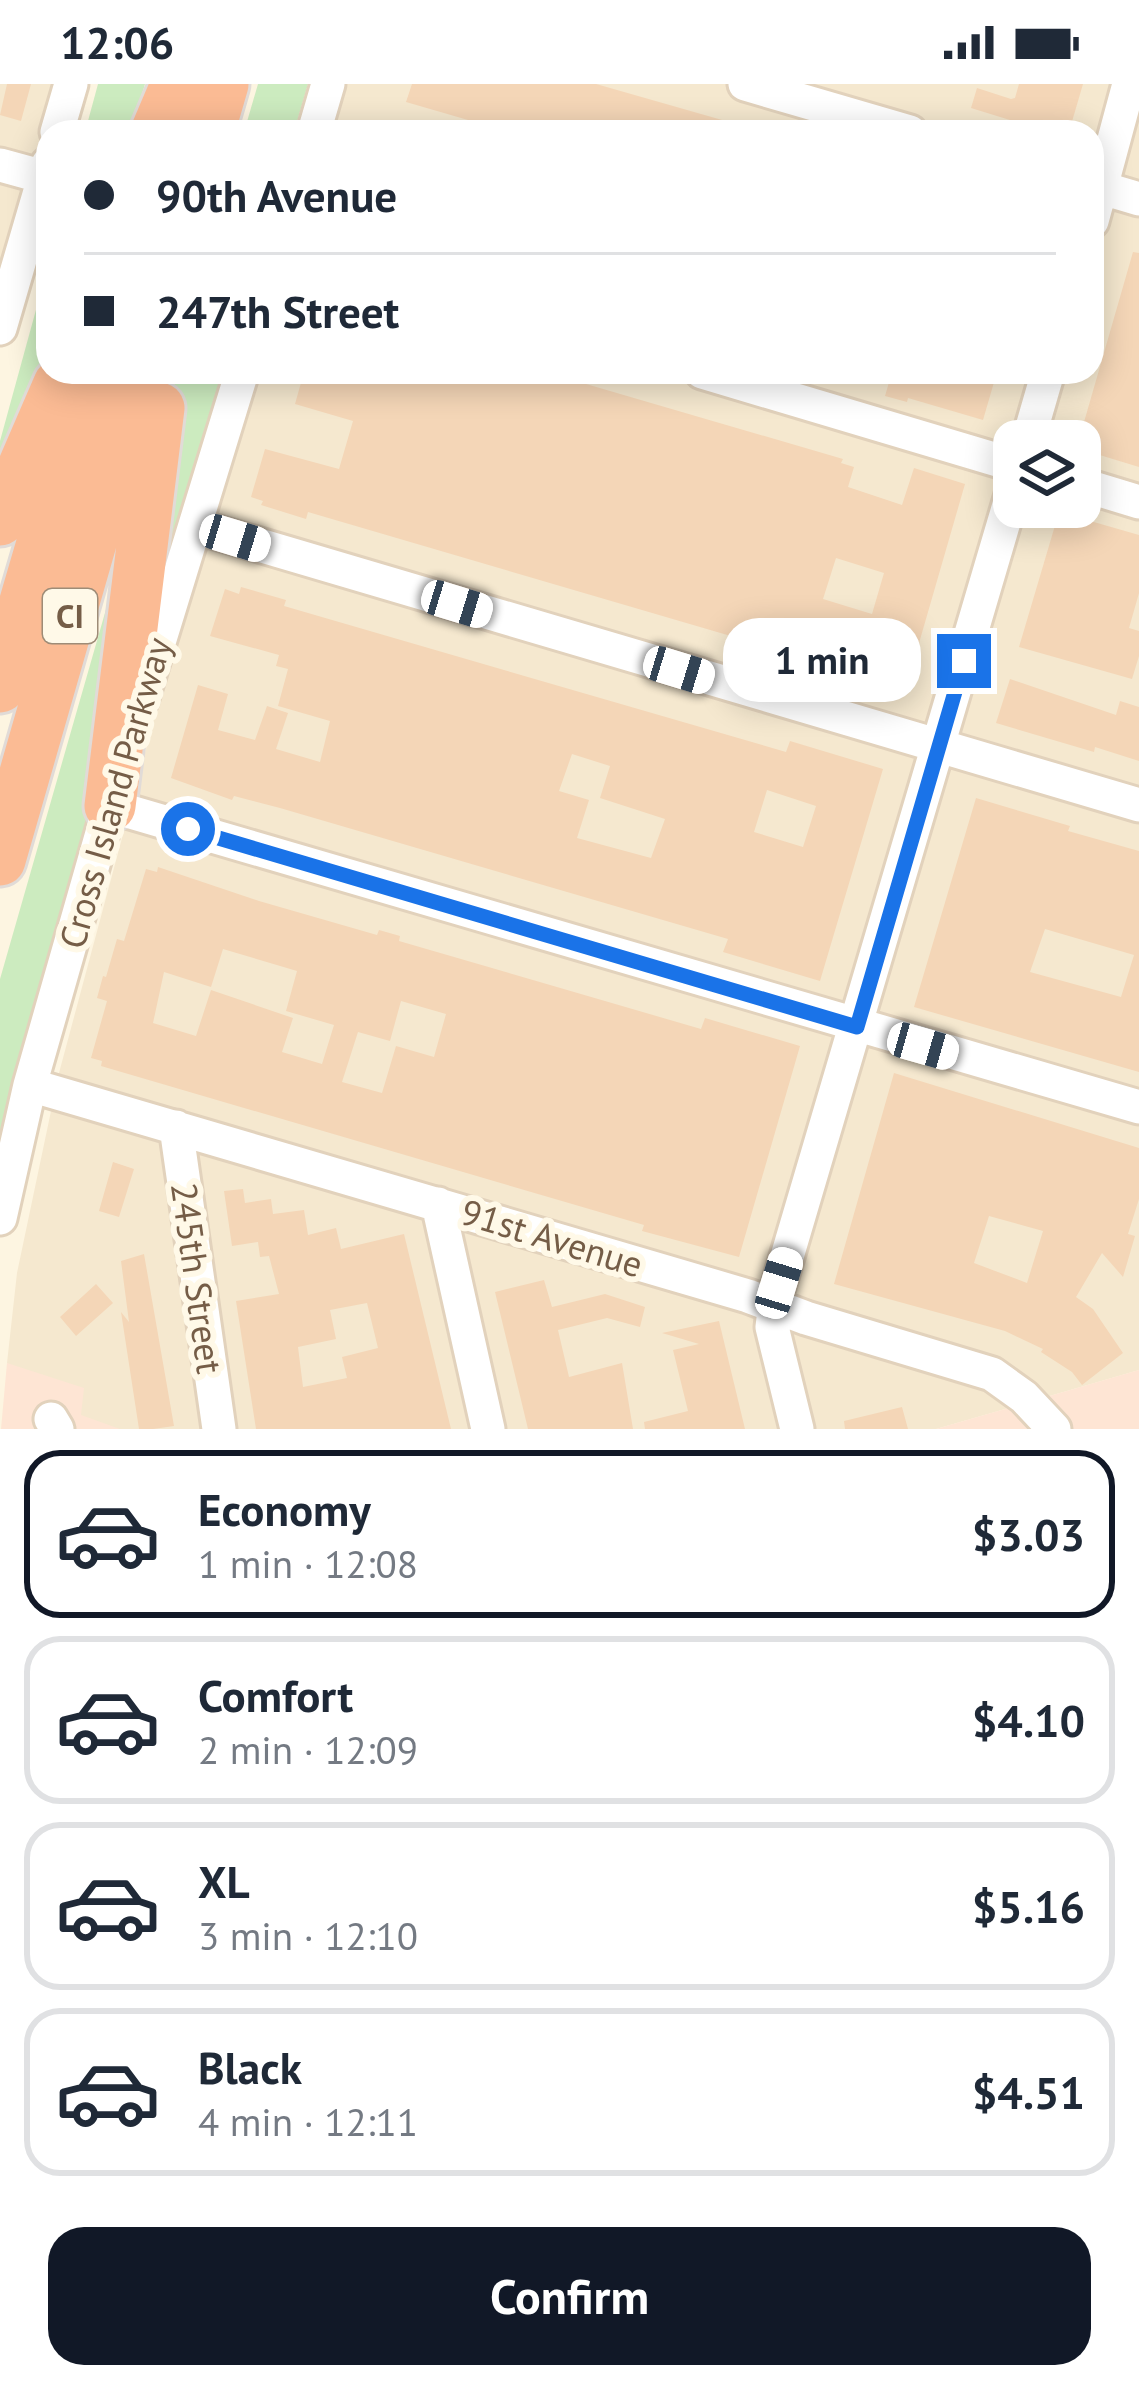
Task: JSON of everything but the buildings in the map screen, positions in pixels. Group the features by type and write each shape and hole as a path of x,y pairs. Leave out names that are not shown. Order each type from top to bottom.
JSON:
{"highway":[{"path":"0,520 59,384"},
{"name":"CI","path":"0,687 88,384"},
{"name":"CI","path":"0,860 137,384"},
{"path":"110,806 148,478 165,384"}],"street":[{"path":"60,120 71,84"},
{"path":"318,120 328,84"},
{"path":"745,84 869,120"},
{"path":"1104,168 1129,84"},
{"path":"0,165 36,169"},
{"path":"1104,198 1139,199"},
{"path":"0,328 36,204"},
{"name":"Cross Island Parkway","path":"0,1218 30,1084 238,384"},
{"path":"742,384 993,459"},
{"path":"1034,420 1045,384"},
{"path":"1101,490 1139,502"},
{"path":"195,526 1139,805"},
{"path":"797,1429 772,1327 774,1307 1002,528"},
{"path":"110,806 1139,1108"},
{"name":"91st Avenue","path":"30,1084 992,1374 1024,1397 1054,1429"},
{"name":"245th Street","path":"176,1127 219,1429"},
{"path":"438,1204 488,1429"}],"shaded area":[{"path":"0,84 59,84 48,120 36,120 36,162 0,284"},
{"path":"326,84 1139,84 1139,1370 936,1429 65,1429 7,1363 17,1273 59,1073 244,384 1104,384 1104,120 316,120"},
{"path":"7,1363 84,1388 81,1415 120,1429 1,1429"},
{"path":"1139,1370 1139,1429 936,1429"}],"green space":[{"path":"98,84 145,84 134,120 88,120"},
{"path":"258,84 308,84 298,120 248,120"},
{"path":"36,310 36,384 44,384 0,505 0,441"},
{"path":"174,384 221,384 152,622 141,619"},
{"path":"121,557 88,837 0,1153 0,979"}],"route":[{"path":"188,829 857,1027 964,661"}]}
